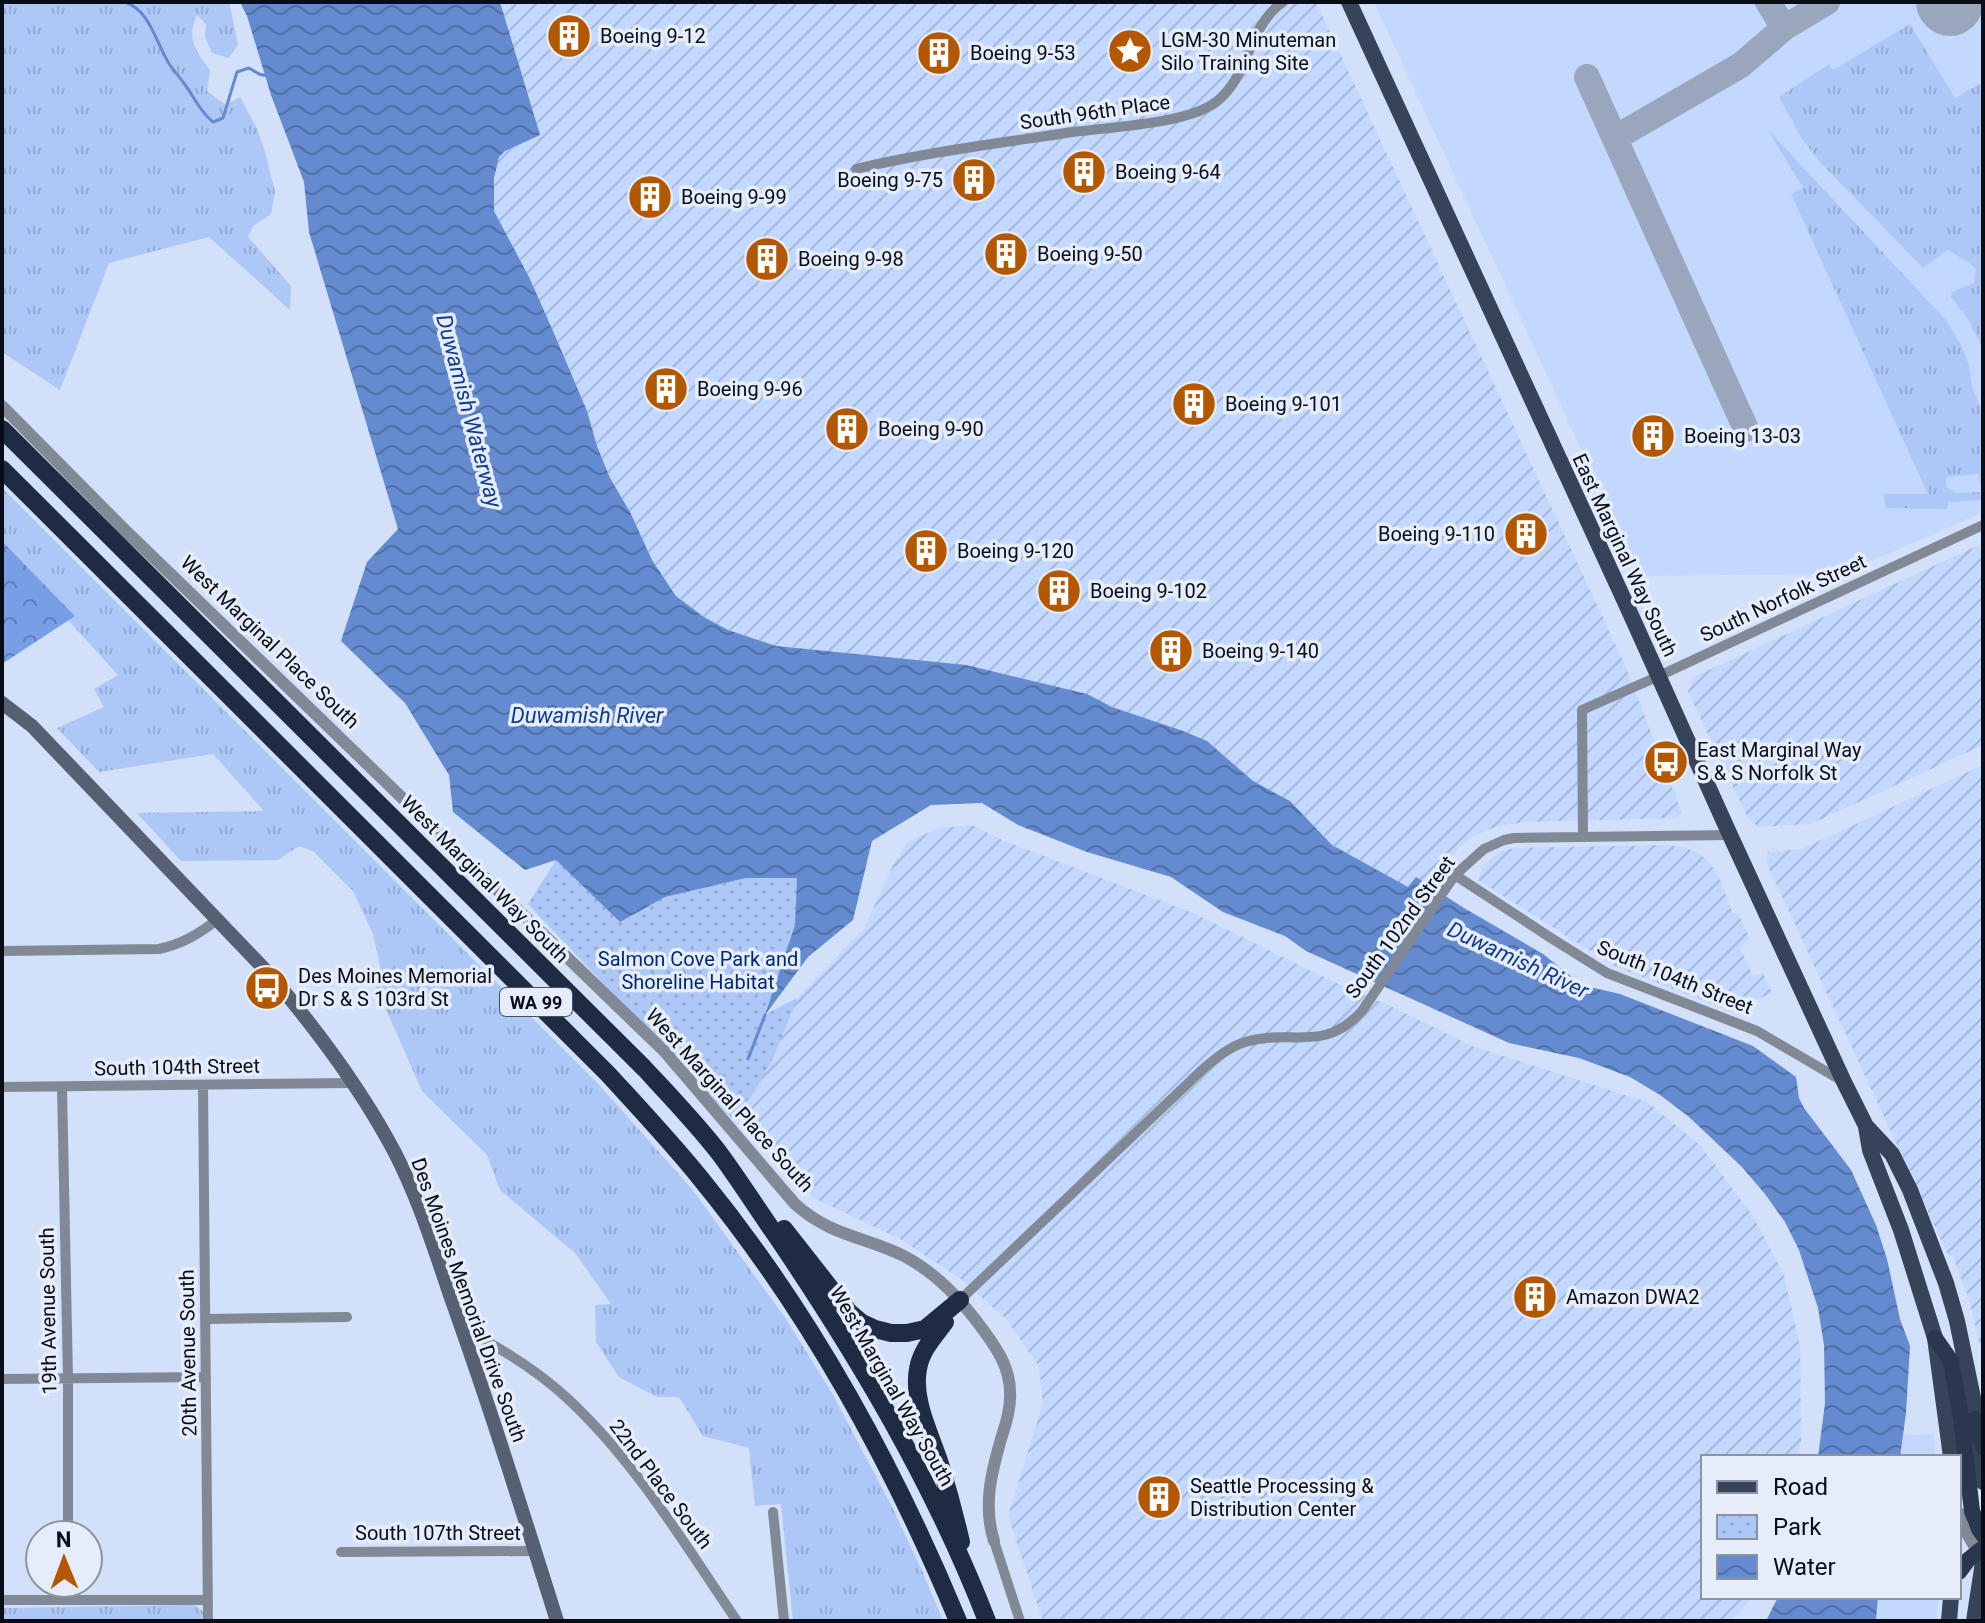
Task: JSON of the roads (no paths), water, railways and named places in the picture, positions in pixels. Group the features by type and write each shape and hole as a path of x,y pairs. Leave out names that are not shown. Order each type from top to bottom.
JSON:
{"highway":[{"name":"West Marginal Way South","path":"2,429 644,1068 719,1154 849,1346 893,1422 969,1575 987,1621"},
{"name":"WA 99","path":"2,469 597,1063 703,1180 798,1312 845,1389 904,1501 958,1621"},
{"path":"719,1154 785,1229 849,1312 862,1323 891,1333 925,1329 960,1300"},
{"path":"960,1300 922,1356 916,1385 969,1575"},
{"path":"1935,1338 1951,1361 1972,1511 1982,1551 1961,1570"},
{"path":"1975,1419 1983,1447"}],"main road":[{"name":"East Marginal Way South","path":"1349,2 1844,1082 1866,1126 1892,1154 1910,1190 1929,1235 1957,1321 1967,1363 1983,1482"},
{"name":"Des Moines Memorial Drive South","path":"2,703 32,726 272,977 297,1006 352,1083 392,1148 407,1176 462,1328 557,1621"},
{"name":"East Marginal Way South","path":"1866,1126 1870,1150 1901,1230 1935,1338 1951,1455"},
{"path":"1974,1621 1982,1551"},
{"path":"1949,1621 1951,1599"}],"street":[{"name":"South 96th Place","path":"856,169 878,163 1175,119 1199,112 1228,91 1237,79 1262,24 1283,2"},
{"name":"West Marginal Place South","path":"2,406 125,530 665,1052 801,1209 845,1235 891,1250 919,1264 960,1300 997,1349 1004,1362 1010,1388 1007,1418 988,1493 989,1526 994,1541"},
{"name":"South Norfolk Street","path":"1583,836 1582,710 1983,525"},
{"name":"South 102nd Street","path":"960,1300 1226,1051 1247,1041 1327,1035 1351,1023 1455,875 1484,849 1504,840 1730,835"},
{"name":"South 104th Street","path":"1455,875 1607,973 1744,1025 1844,1082"},
{"path":"2,951 159,949 189,939 218,919"},
{"name":"South 104th Street","path":"2,1087 352,1083"},
{"name":"20th Avenue South","path":"203,1085 208,1621"},
{"name":"19th Avenue South","path":"62,1087 68,1519"},
{"path":"206,1319 347,1317"},
{"name":"22nd Place South","path":"462,1328 492,1343 533,1371 566,1397 605,1435 737,1621"},
{"path":"2,1379 206,1377"},
{"path":"773,1512 784,1621"},
{"path":"1961,1520 1982,1551"},
{"path":"994,1541 1020,1621"},
{"name":"South 107th Street","path":"341,1552 534,1551"},
{"path":"2,1600 207,1600"}],"water":[{"name":"Duwamish River","path":"240,2 500,2 540,135 505,151 499,157 494,178 494,211 529,277 587,411 610,478 652,560 676,596 704,617 728,630 776,646 966,665 1087,694 1112,707 1207,741 1253,781 1290,801 1332,845 1408,887 1416,877 1543,954 1577,981 1620,994 1753,1046 1796,1077 1804,1108 1851,1170 1876,1225 1887,1259 1900,1319 1910,1346 1900,1455 1818,1455 1825,1403 1824,1345 1818,1308 1799,1250 1785,1222 1742,1167 1688,1116 1630,1077 1579,1058 1509,1043 1306,951 1285,936 1223,912 1171,877 1087,852 1018,825 982,803 931,805 872,841 853,920 808,957 765,1015 795,925 797,878 746,878 665,897 620,922 556,860 525,870 453,812 449,775 405,703 341,641 367,562 398,529 309,232 304,182 271,95"},
{"path":"1777,1599 1878,1599 1875,1621 1766,1621"}],"waterway":[{"path":"125,2 146,19 170,65 213,122 223,118 237,72 249,68 267,76"},
{"path":"748,1059 765,1015"}],"place":[{"name":"Boeing 9-12","path":"569,36"},
{"name":"LGM-30 Minuteman Silo Training Site","path":"1130,51"},
{"name":"Boeing 9-53","path":"939,53"},
{"name":"Boeing 9-64","path":"1084,172"},
{"name":"Boeing 9-75","path":"974,180"},
{"name":"Boeing 9-99","path":"650,197"},
{"name":"Boeing 9-50","path":"1006,254"},
{"name":"Boeing 9-98","path":"767,259"},
{"name":"Boeing 9-96","path":"666,389"},
{"name":"Boeing 9-101","path":"1194,404"},
{"name":"Boeing 9-90","path":"847,429"},
{"name":"Boeing 13-03","path":"1653,436"},
{"name":"Boeing 9-110","path":"1526,534"},
{"name":"Boeing 9-120","path":"926,551"},
{"name":"Boeing 9-102","path":"1059,591"},
{"name":"Boeing 9-140","path":"1171,651"},
{"name":"East Marginal Way S & S Norfolk St","path":"1666,762"},
{"name":"Des Moines Memorial Dr S & S 103rd St","path":"267,988"},
{"name":"Amazon DWA2","path":"1535,1297"},
{"name":"Seattle Processing & Distribution Center","path":"1159,1497"}],"water label":[{"name":"Duwamish Waterway","path":"469,411"}],"park label":[{"name":"Salmon Cove Park and Shoreline Habitat","path":"698,970"}]}
